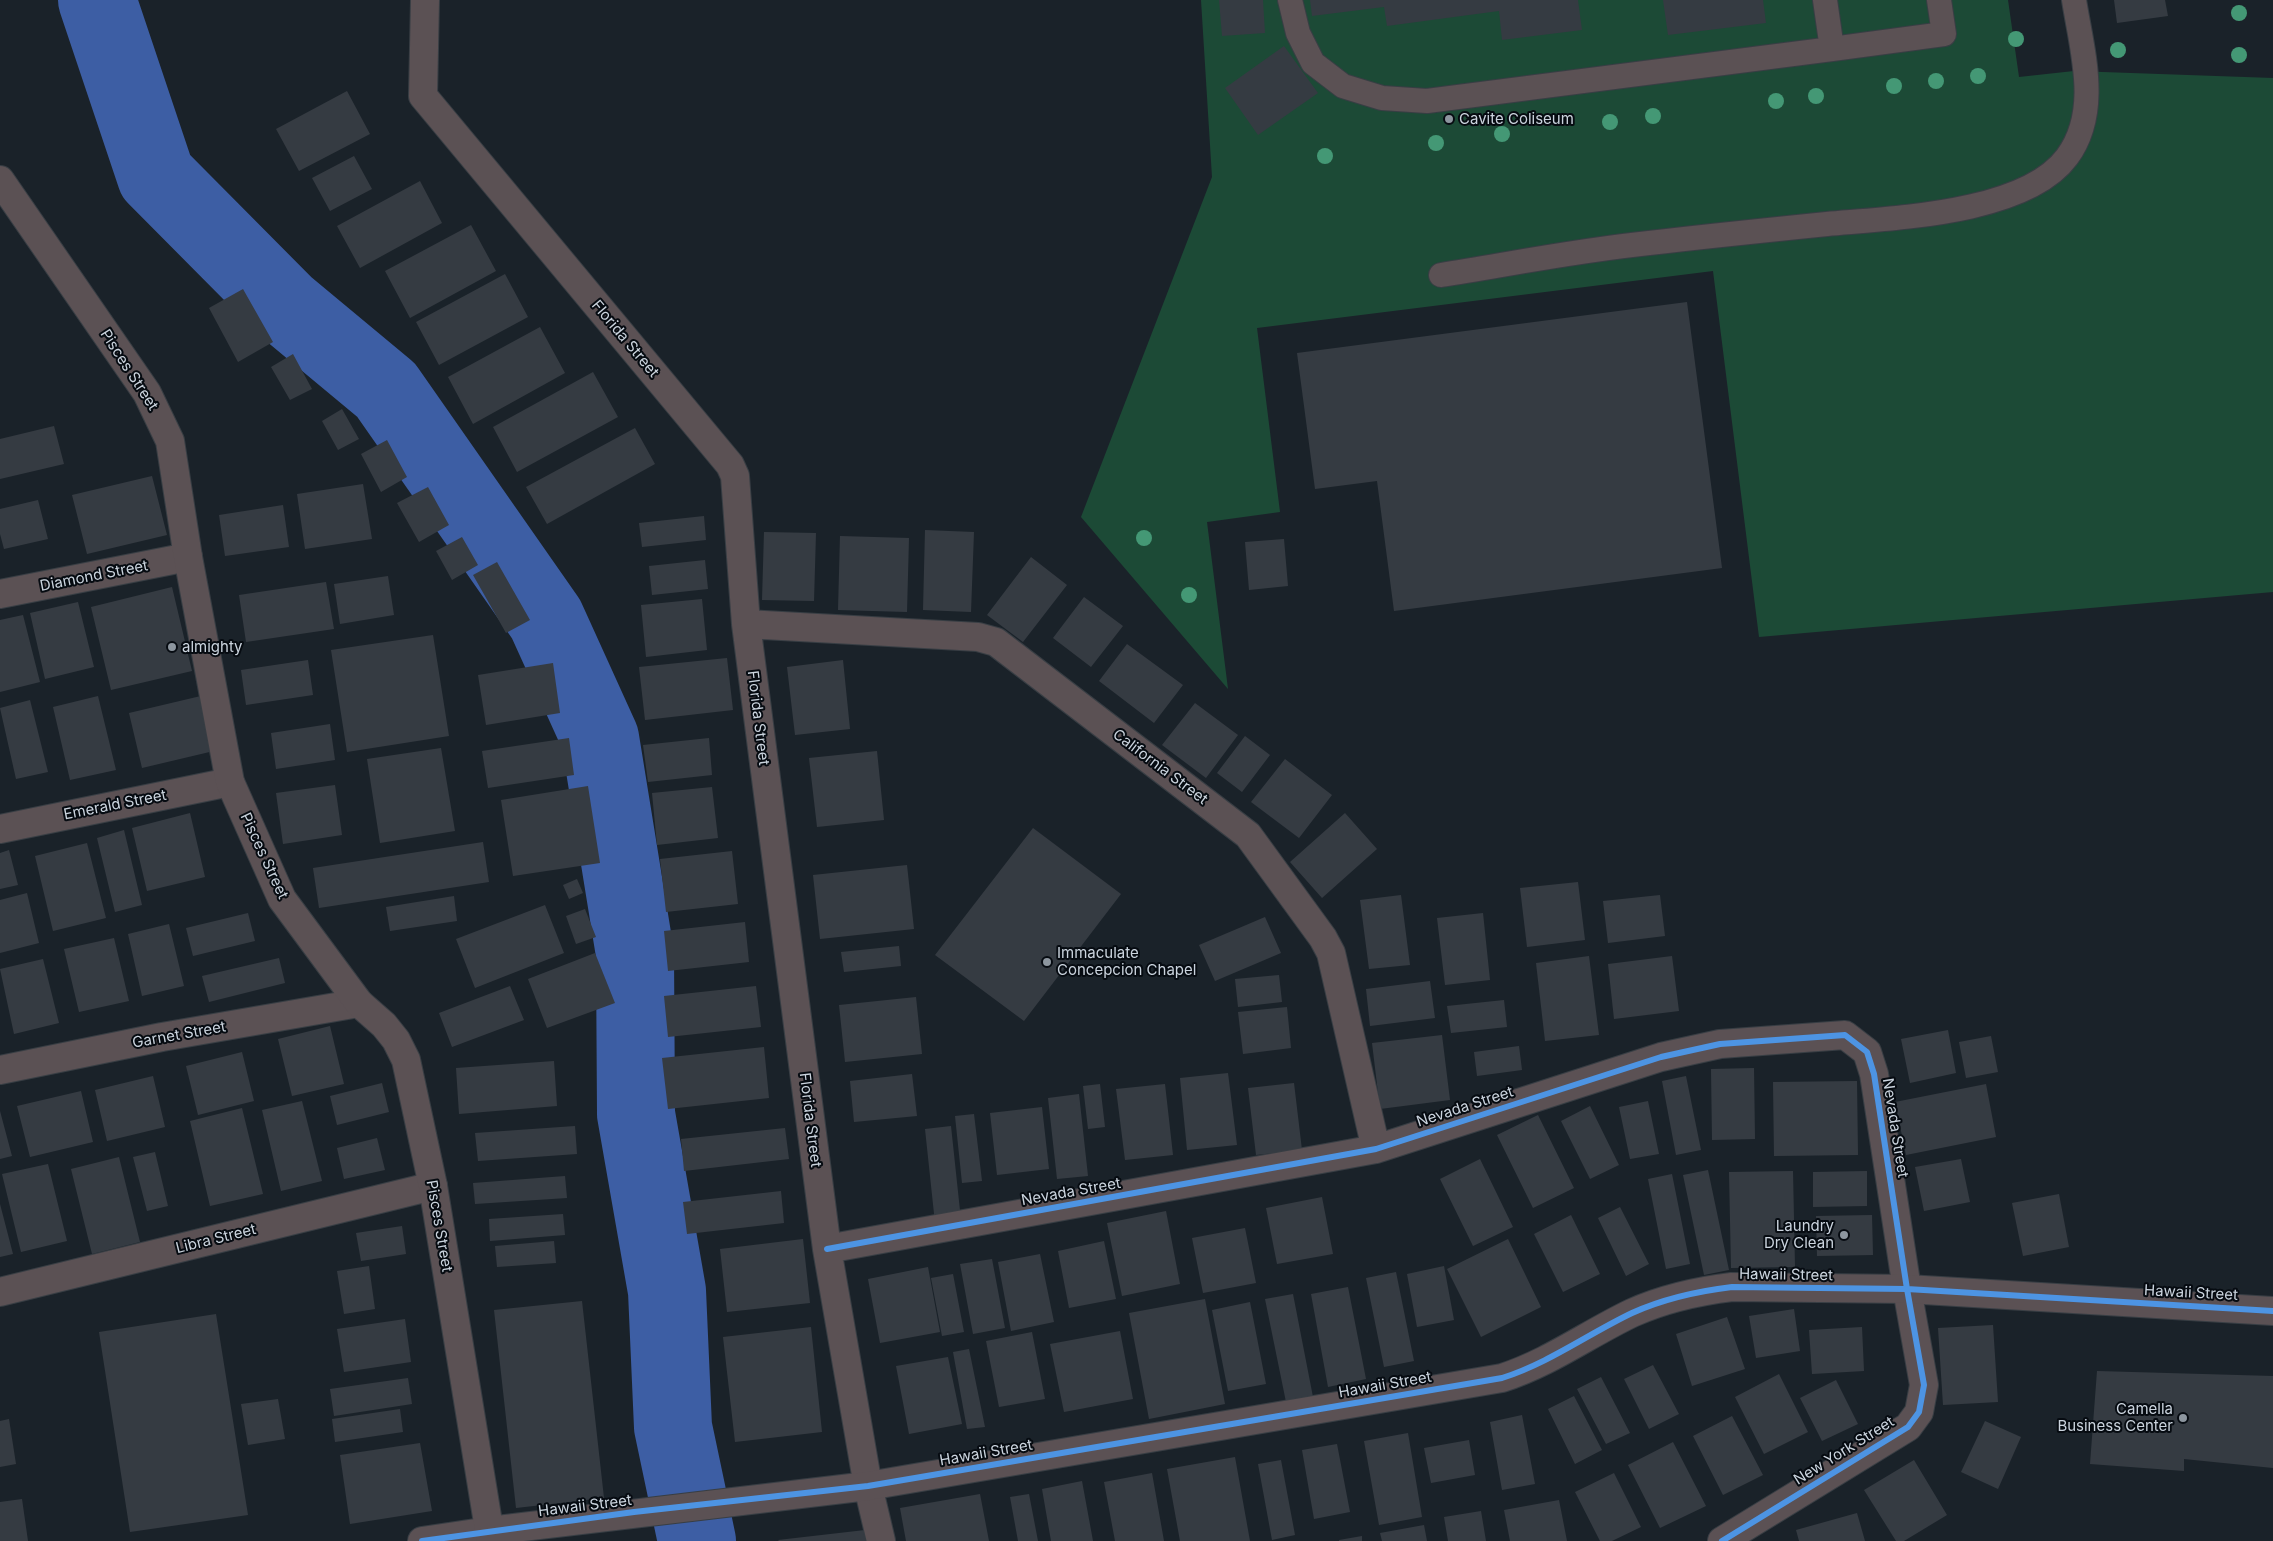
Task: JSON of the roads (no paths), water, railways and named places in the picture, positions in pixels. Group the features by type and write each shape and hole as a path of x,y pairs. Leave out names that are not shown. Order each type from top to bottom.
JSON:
{"street":[{"name":"Florida Street","path":"425,0 422,96 730,465 735,476 746,624 826,1249 868,1486 881,1541"},
{"name":"Pisces Street","path":"0,180 147,393 170,441 188,557 230,782 282,899 359,1003 384,1025 396,1040 406,1060 433,1186 490,1536"},
{"name":"Diamond Street","path":"0,594 188,557"},
{"name":"California Street","path":"746,624 978,637 996,642 1248,835 1323,938 1331,953 1376,1149"},
{"name":"Emerald Street","path":"0,829 230,782"},
{"name":"Garnet Street","path":"0,1070 162,1037 359,1003"},
{"name":"Nevada Street","path":"826,1249 1376,1149 1661,1057 1720,1044 1845,1035 1867,1052 1874,1074 1907,1289"},
{"name":"Libra Street","path":"0,1292 433,1186"},
{"name":"Hawaii Street","path":"422,1541 490,1536 634,1512 868,1486 1502,1378 1528,1369 1633,1313 1708,1290 1732,1286 1907,1289 2273,1311"},
{"name":"New York Street","path":"1722,1541 1908,1427 1919,1412 1924,1385 1907,1289"}],"lane":[{"path":"1290,0 1298,33 1314,63 1343,86 1382,98 1427,101 1944,34 1939,0"},
{"path":"1825,0 1832,49"},
{"path":"1441,275 1647,243 1932,215 2012,195 2046,177 2067,157 2083,126 2088,91 2074,0"}],"waterway":[{"path":"97,0 156,176 285,306 386,390 546,619 600,738 635,954 636,1114 667,1291 673,1427 697,1541"}],"place":[{"name":"Cavite Coliseum","path":"1449,119"},
{"name":"almighty","path":"172,647"},
{"name":"Immaculate Concepcion Chapel","path":"1047,962"},
{"name":"Laundry Dry Clean","path":"1844,1235"},
{"name":"Camella Business Center","path":"2183,1418"}]}
